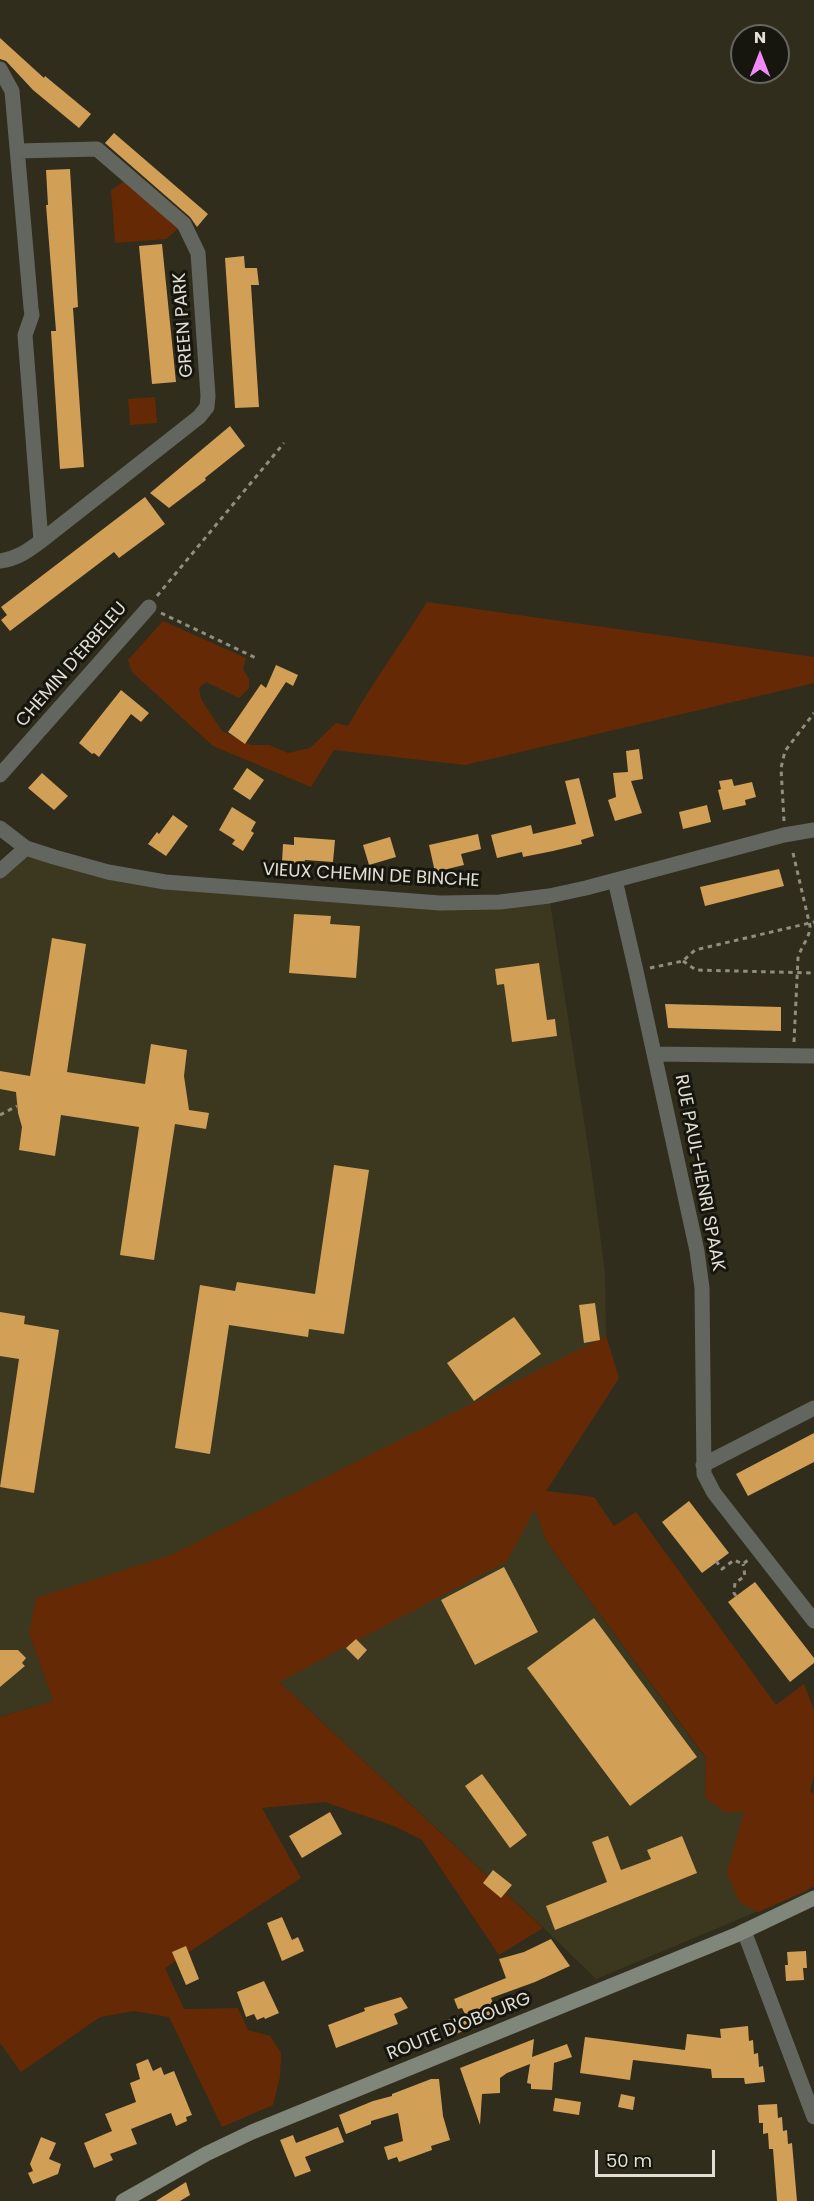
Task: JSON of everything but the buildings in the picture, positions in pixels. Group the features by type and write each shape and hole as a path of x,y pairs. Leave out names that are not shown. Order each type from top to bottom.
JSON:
{"main road":[{"name":"ROUTE D'OBOURG","path":"123,2201 206,2154 252,2133 744,1931 814,1898"}],"street":[{"path":"0,69 12,91 18,152 32,315 25,335 41,541"},
{"name":"GREEN PARK","path":"0,561 10,560 26,553 199,417 207,407 198,253 184,225 97,149 18,152"},
{"name":"CHEMIN D'ERBELEU","path":"0,775 148,607"},
{"name":"VIEUX CHEMIN DE BINCHE","path":"0,828 26,848 108,872 165,882 401,901 500,902 549,896 784,835 814,830"},
{"path":"0,871 26,848"},
{"name":"RUE PAUL-HENRI SPAAK","path":"615,880 697,1251 702,1288 704,1474 714,1493 759,1551 809,1605 814,1621"},
{"path":"655,1054 814,1056"},
{"path":"704,1466 814,1408"},
{"path":"744,1931 814,2117"}],"path":[{"path":"256,658 148,607 284,443"},
{"path":"784,835 781,768 785,751 814,713"},
{"path":"793,853 812,922 810,935 801,948 797,972 793,1056"},
{"path":"636,971 682,961 695,950 812,922"},
{"path":"682,961 696,970 814,973"},
{"path":"0,1115 17,1106"},
{"path":"743,1564 759,1551"},
{"path":"716,1561 722,1569 734,1560 743,1564"},
{"path":"736,1596 735,1583 745,1575 743,1564"}],"shaded area":[{"path":"125,181 184,224 166,239 115,243 111,190"},
{"path":"155,397 157,423 130,425 128,399"},
{"path":"427,602 814,657 814,683 465,765 334,750 311,787 213,746 132,672 128,660 163,621 246,658 243,669 249,679 249,688 239,698 206,682 199,688 201,699 222,731 251,745 269,745 288,753 310,748 336,723 348,726"},
{"path":"26,848 108,872 401,901 549,896 591,1166 605,1273 606,1336 619,1378 535,1508 546,1541 706,1759 705,1797 814,1794 814,1886 596,1979 279,1682 29,1633 53,1701 0,1717 0,871"},
{"path":"606,1336 619,1378 546,1491 594,1497 614,1526 636,1512 776,1705 804,1684 814,1710 814,1776 810,1791 814,1794 814,1886 758,1912 739,1902 727,1872 744,1812 724,1812 705,1797 706,1758 546,1541 535,1509 507,1561 279,1682 543,1928 499,1955 422,1840 394,1826 325,1802 262,1808 301,1878 165,1968 184,2009 238,2008 248,2030 270,2036 281,2053 280,2077 273,2105 222,2127 169,2017 134,2011 100,2017 21,2072 0,2043 0,1717 53,1701 29,1633 36,1598 171,1555"}]}
